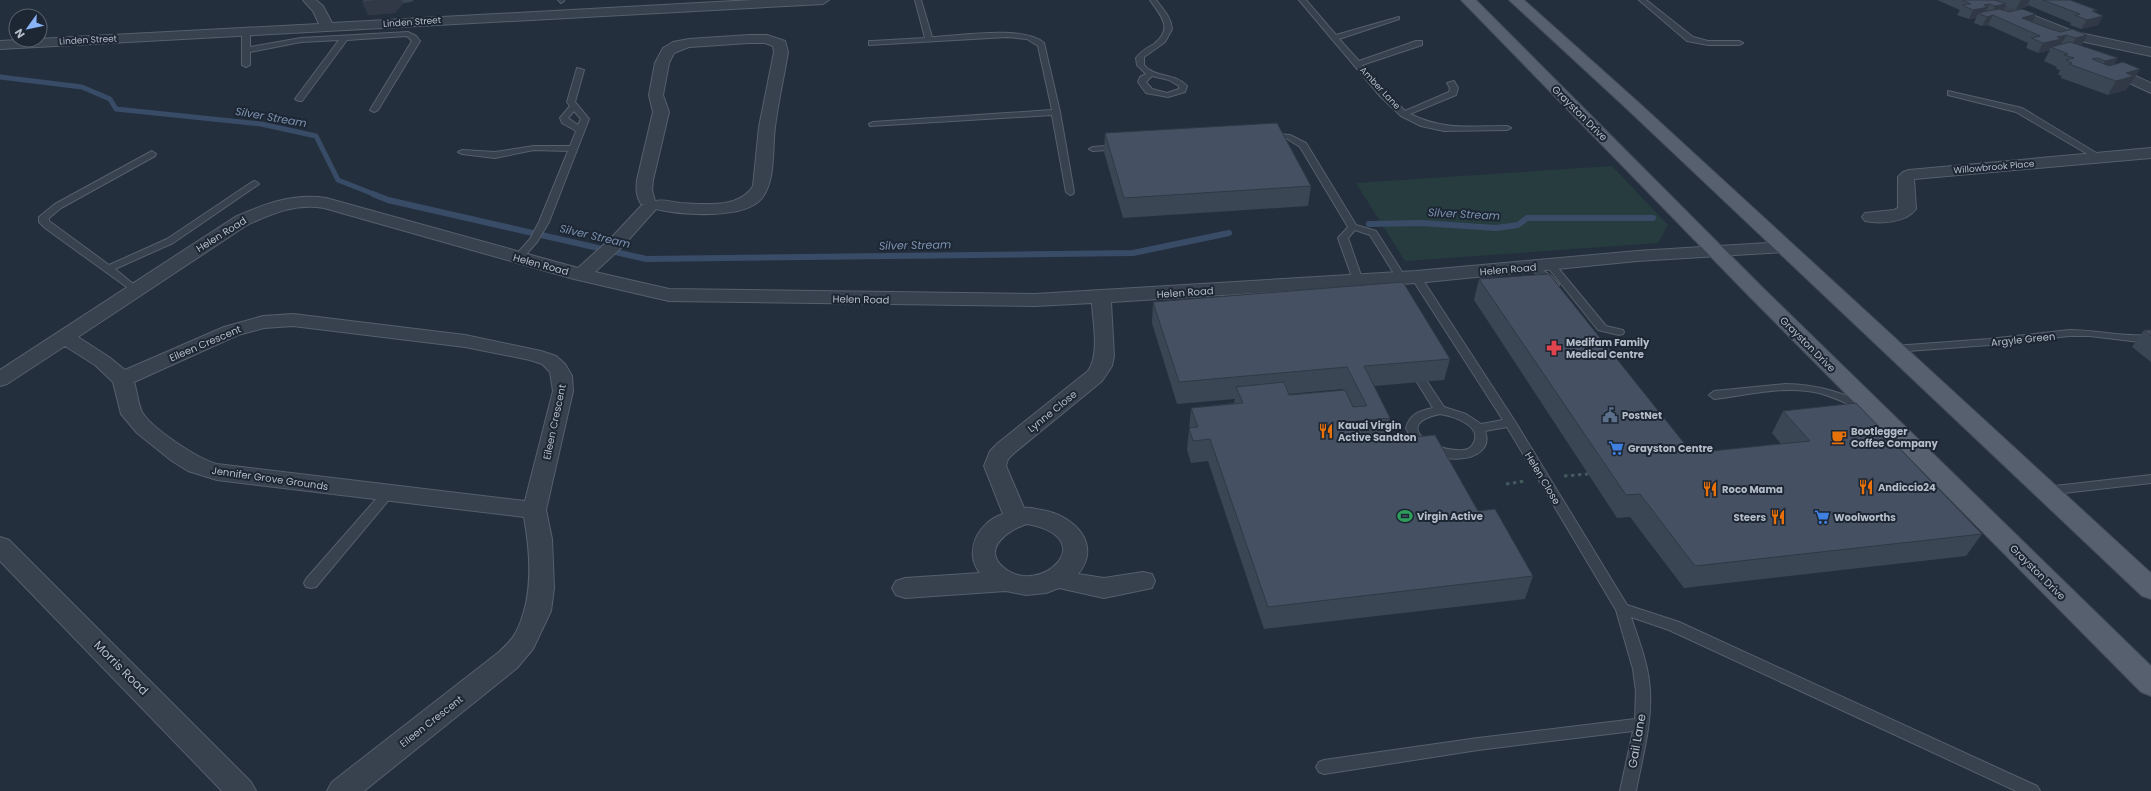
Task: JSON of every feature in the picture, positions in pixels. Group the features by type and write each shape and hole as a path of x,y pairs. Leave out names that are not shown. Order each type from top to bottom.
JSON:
{"main road":[{"name":"Grayston Drive","path":"1468,0 1717,252 2151,684"},
{"path":"1516,0 2150,587"}],"street":[{"path":"309,0 318,9 328,27"},
{"name":"Linden Street","path":"0,45 328,27 511,11 823,0"},
{"path":"1984,0 2071,35 2151,52"},
{"path":"748,39 767,39 780,44 781,52 767,127 760,186 755,196 744,204 726,208 679,208 651,204 644,190 645,180 661,112 656,95 662,63 668,51 689,43 748,39"},
{"path":"2097,63 2134,79 2151,89"},
{"name":"Willowbrook Place","path":"1871,217 1904,213 1907,209 1906,177 1909,175 2151,153"},
{"name":"Helen Road","path":"0,379 241,221 276,206 308,200 326,203 581,275 669,295 719,297 1035,300 1101,297 1358,281 1533,267 1637,256 1784,247"},
{"path":"581,275 617,242 651,204"},
{"name":"Lynne Close","path":"1016,518 995,466 998,456 1095,376 1102,366 1104,356 1101,297"},
{"name":"Eileen Crescent","path":"123,379 231,331 276,321 293,320 465,341 541,357 553,363 562,376 563,391 534,510 540,539 541,588 538,611 524,642 508,660 342,791"},
{"path":"65,337 102,361 123,379"},
{"name":"Jennifer Grove Grounds","path":"123,379 132,414 145,428 196,466 216,472 534,510"},
{"path":"905,588 1007,582 1026,585 1045,583 1057,578 1073,562 1076,552 1075,542 1070,533 1062,525 1052,520 1040,517 1016,518 1003,523 990,533 983,546 984,560 992,572 1007,582"},
{"name":"Morris Road","path":"0,546 241,791"},
{"path":"1057,578 1079,584 1104,588 1143,581"}],"lane":[{"path":"918,0 929,39"},
{"path":"1150,74 1143,79 1142,85 1153,93 1168,95 1182,90 1183,86 1178,80 1150,74 1140,64 1140,58 1166,36 1169,24 1153,0"},
{"name":"Amber Lane","path":"1302,0 1334,38 1394,105 1404,114 1424,124 1444,129 1507,128"},
{"path":"1642,0 1690,39 1707,44 1739,43"},
{"path":"1334,38 1397,18"},
{"path":"246,32 246,65"},
{"path":"246,50 301,40 408,34 416,40 374,110"},
{"path":"872,43 1007,35 1027,36 1037,40 1041,45 1056,112 1070,192"},
{"path":"299,99 345,37"},
{"path":"1358,64 1418,43"},
{"path":"518,258 534,240 544,222 585,119 584,114 573,107 571,102 580,70"},
{"path":"1404,114 1453,93 1454,88 1450,83"},
{"path":"1951,93 2019,110 2099,157"},
{"path":"573,107 564,118 566,121 581,130"},
{"path":"873,124 1056,112"},
{"path":"1258,136 1287,135 1299,142 1354,227 1343,238 1358,281 1321,294"},
{"path":"1093,149 1124,146"},
{"path":"462,152 495,155 534,148 573,149"},
{"path":"135,290 48,226 44,222 44,217 58,206 152,154"},
{"path":"108,269 170,240 255,184"},
{"name":"Helen Close","path":"1354,227 1373,233 1408,277 1510,423 1622,609 1640,669 1643,691"},
{"path":"1551,265 1602,328 1619,332"},
{"path":"1533,267 1536,279 1548,293"},
{"path":"1533,267 1547,277 1583,320"},
{"name":"Argyle Green","path":"1894,349 2090,333 2140,339 2151,338"},
{"path":"1422,382 1440,410"},
{"path":"1714,395 1791,388 1810,388 1838,396 1877,412"},
{"path":"1440,410 1462,416 1477,428 1480,436 1480,443 1476,449 1468,453 1447,455 1430,450 1417,440 1412,433 1411,426 1414,419 1421,414 1440,410"},
{"path":"1477,428 1510,423"},
{"path":"2046,491 2151,479"},
{"path":"310,583 388,493"},
{"path":"1622,609 1674,626 2032,791"},
{"name":"Gail Lane","path":"1628,791 1642,724 1643,691"},
{"path":"1324,767 1478,744 1642,724"}],"green space":[{"path":"1612,166 1668,225 1658,243 1405,261 1356,183"}],"building":[{"path":"364,0 383,0 362,2"},
{"path":"1962,0 1995,0 2006,4 1995,6 1989,4 1984,5 1988,7 1973,10 1962,5 1971,4"},
{"path":"2043,0 2070,0 2097,10 2092,11 2103,16 2087,20 2075,15 2080,14"},
{"path":"1999,9 2009,12 2022,9 2036,14 2022,18 2061,32 2072,29 2087,35 2076,38 2067,35 2057,37 2062,39 2043,43 2031,38 2040,36 1993,15 1987,17 1978,13"},
{"path":"2070,42 2118,58 2105,61 2098,58 2092,59 2109,66 2123,62 2140,69 2126,73 2134,76 2116,81 2069,64 2072,63 2066,60 2074,58 2064,55 2068,54 2051,47"},
{"path":"1277,123 1311,186 1124,198 1105,133"},
{"name":"Grayston Centre","path":"1549,274 1692,453 1810,441 1783,411 1856,403 1982,534 1695,566 1640,494 1626,495 1479,279"},
{"path":"1403,282 1450,359 1364,366 1390,418 1356,421 1367,442 1435,435 1478,511 1495,509 1533,576 1268,607 1210,439 1193,441 1189,428 1198,427 1191,408 1243,403 1236,387 1284,382 1289,395 1345,390 1353,407 1367,406 1347,367 1179,382 1153,302"},
{"path":"2144,330 2151,330 2151,336"}],"waterway":[{"name":"Silver Stream","path":"0,77 82,87 110,99 116,109 261,124 316,136 338,180 376,195"},
{"name":"Silver Stream","path":"373,194 388,200 646,259 1133,253 1229,233"},
{"name":"Silver Stream","path":"1369,224 1421,223 1496,228 1518,225 1527,218 1653,218"}],"place":[{"name":"Medifam Family Medical Centre","path":"1554,348"},
{"name":"PostNet","path":"1610,415"},
{"name":"Kauai Virgin Active Sandton","path":"1326,431"},
{"name":"Bootlegger Coffee Company","path":"1839,437"},
{"name":"Grayston Centre","path":"1616,448"},
{"name":"Andiccio24","path":"1866,487"},
{"name":"Roco Mama","path":"1710,489"},
{"name":"Virgin Active","path":"1405,516"},
{"name":"Steers","path":"1778,517"},
{"name":"Woolworths","path":"1822,517"}]}
